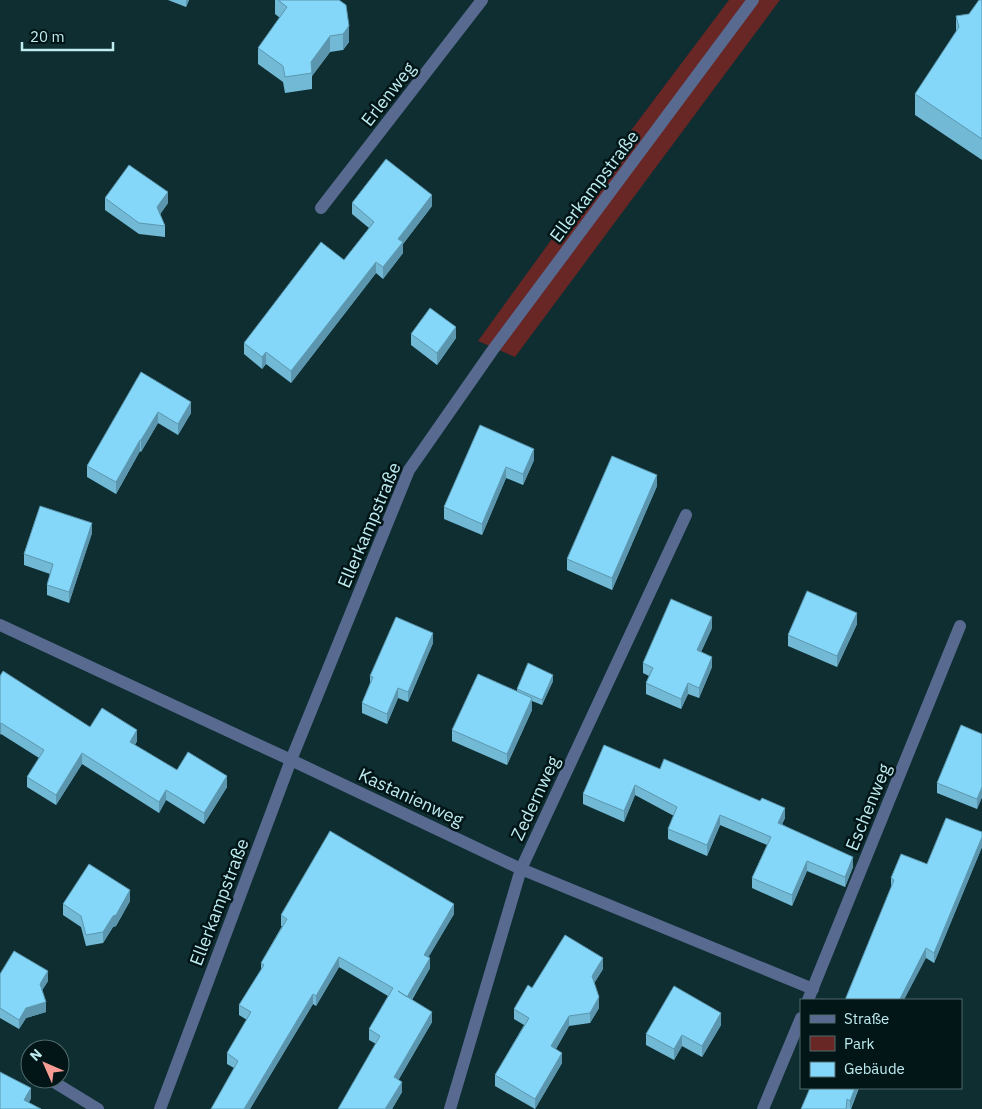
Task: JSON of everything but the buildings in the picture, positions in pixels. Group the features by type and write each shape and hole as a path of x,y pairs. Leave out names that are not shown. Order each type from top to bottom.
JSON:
{"street":[{"name":"Erlenweg","path":"321,208 482,0"},
{"name":"Ellerkampstraße","path":"160,1109 291,760 409,470 492,351 754,0"},
{"name":"Zedernweg","path":"450,1109 521,869 686,515"},
{"name":"Kastanienweg","path":"0,625 521,869 810,995"},
{"name":"Eschenweg","path":"810,995 960,626"},
{"path":"763,1109 800,1020"},
{"path":"66,1089 98,1109"}],"green space":[{"path":"729,0 780,0 515,357 478,341 620,145"}]}
